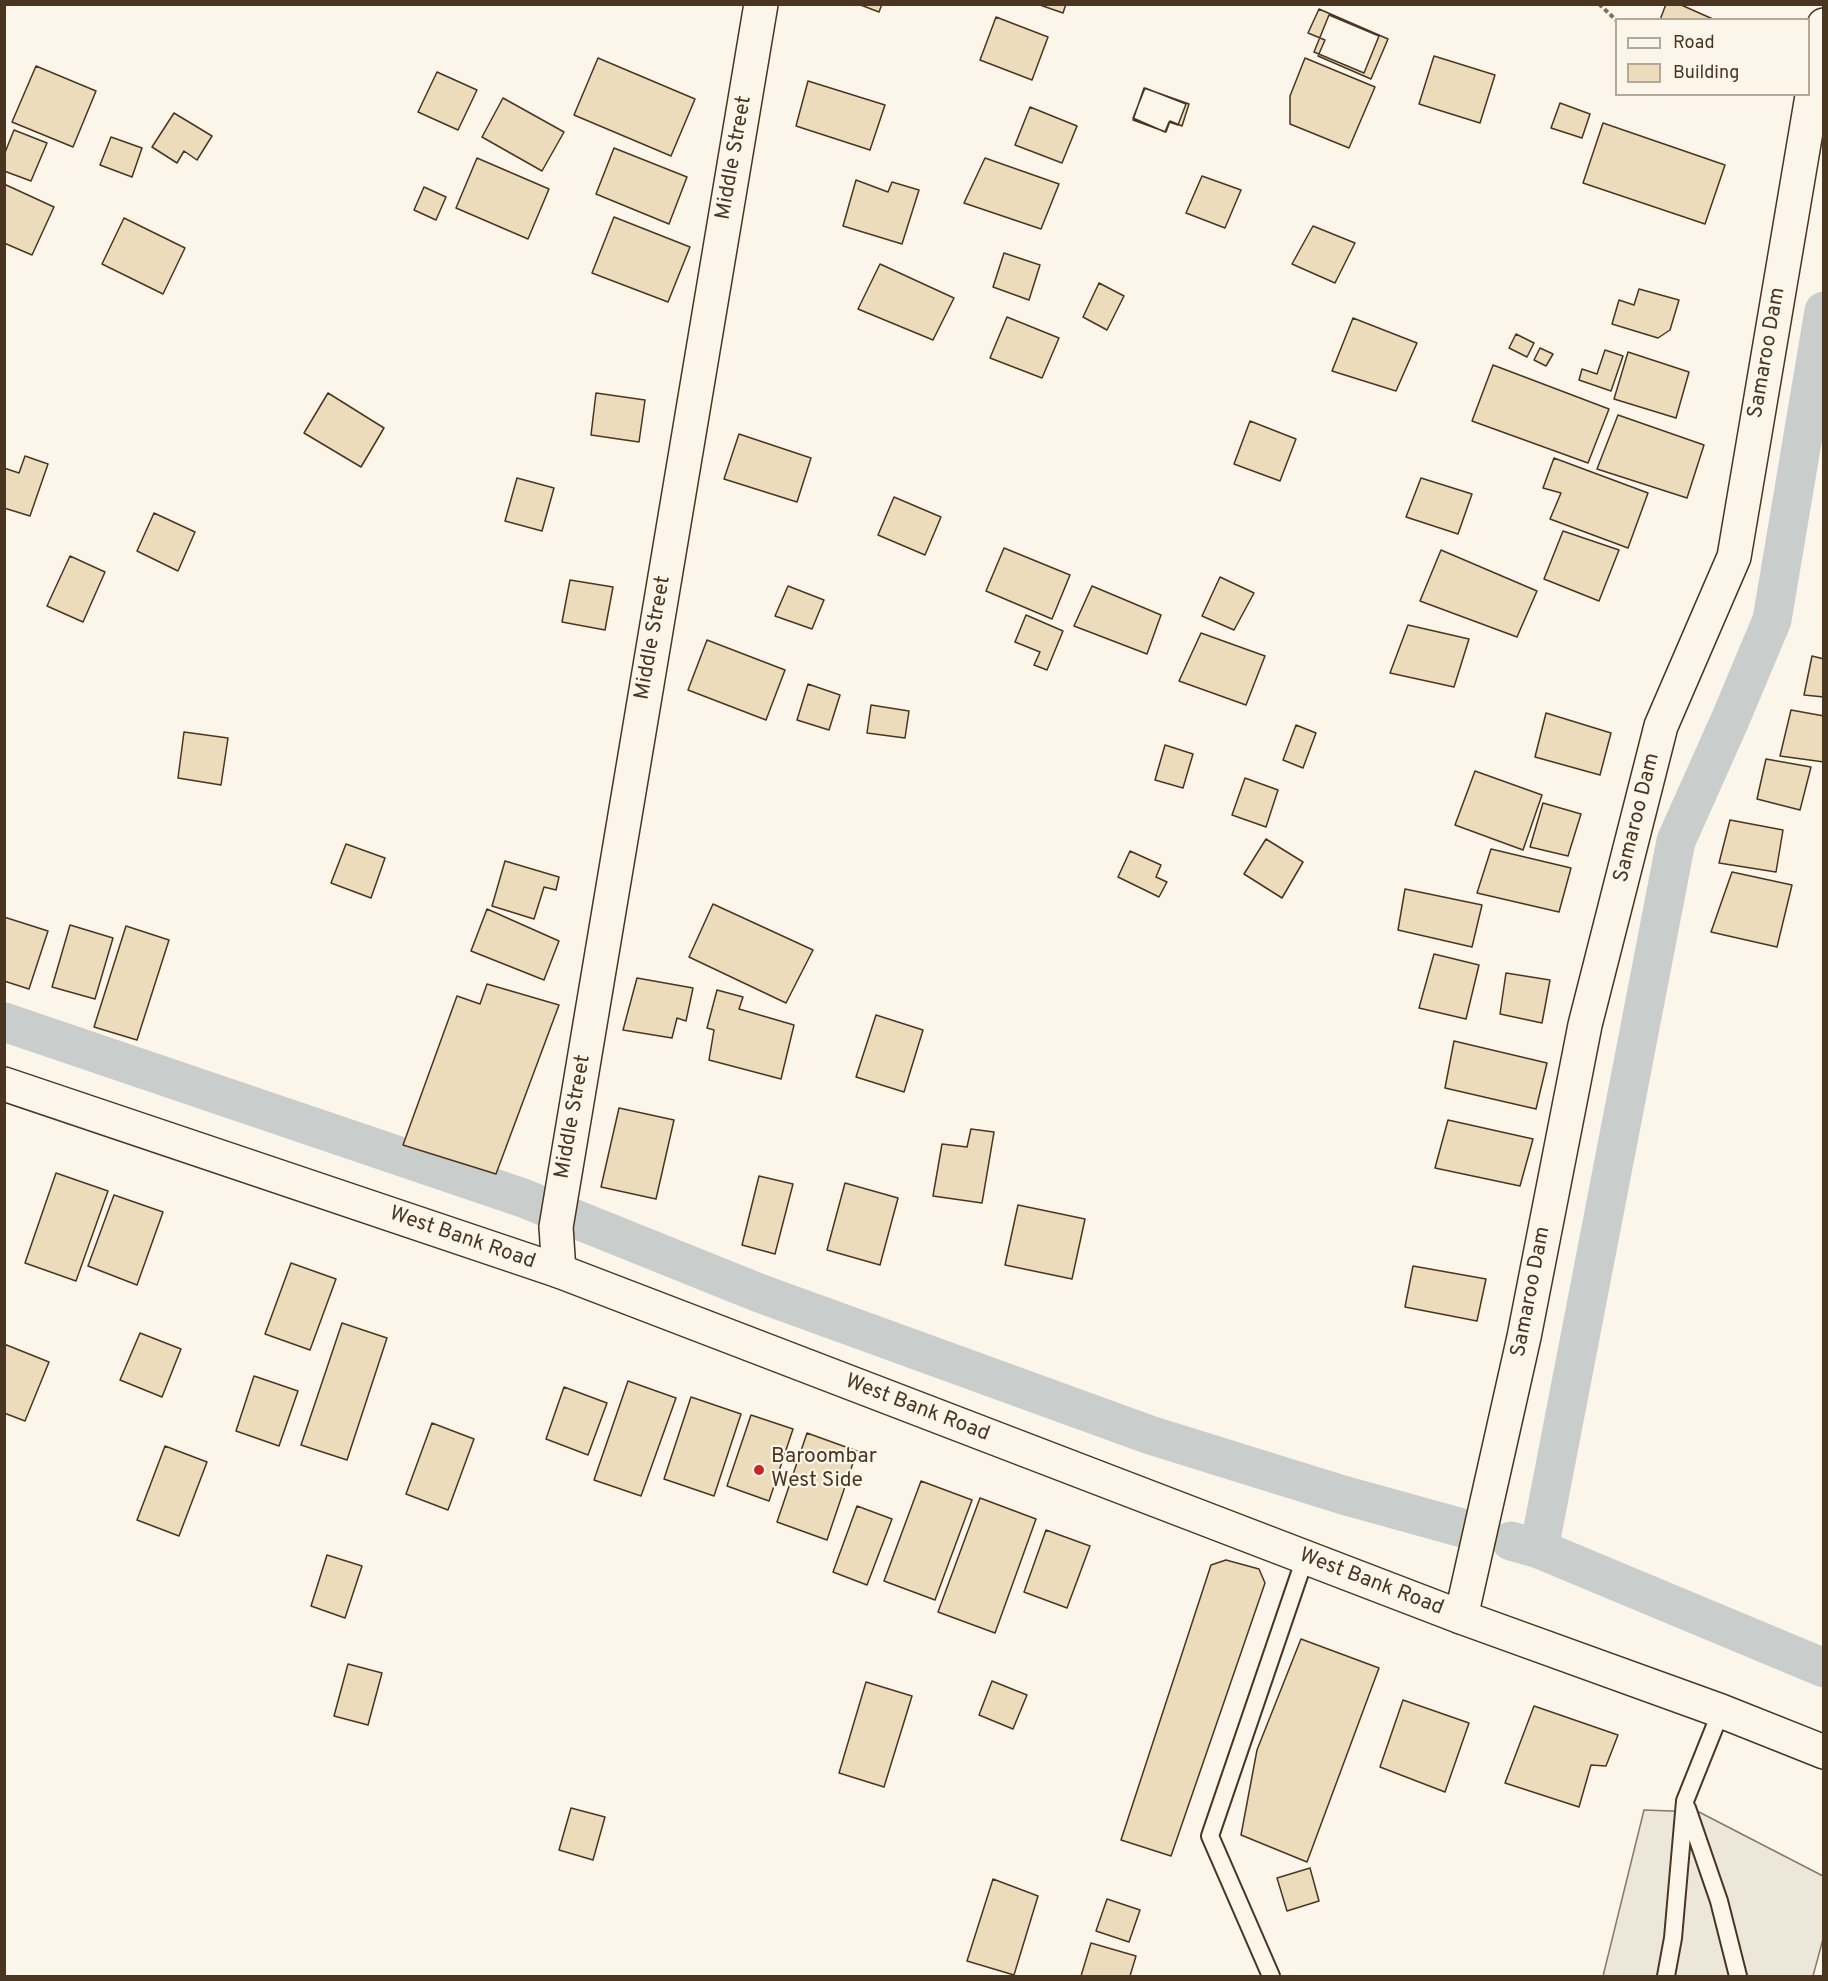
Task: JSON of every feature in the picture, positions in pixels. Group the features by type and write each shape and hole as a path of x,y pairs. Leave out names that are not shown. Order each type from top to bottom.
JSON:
{"street":[{"name":"Middle Street","path":"559,1271 558,1211 760,4"},
{"name":"Samaroo Dam","path":"1461,1617 1524,1338 1585,1025 1661,726 1734,557 1824,25"},
{"name":"West Bank Road","path":"4,1084 559,1271 1305,1558 1721,1711 1824,1752"}],"lane":[{"path":"1271,1977 1210,1836 1305,1558"},
{"path":"1666,1977 1673,1938 1685,1802 1721,1711"},
{"path":"1685,1802 1719,1902 1738,1977"}],"path":[{"path":"1599,4 1615,18"}],"shaded area":[{"path":"1644,1810 1699,1812 1823,1876 1823,1939 1813,1976 1603,1976"}],"building":[{"path":"858,4 882,4 879,12"},
{"path":"1037,4 1066,4 1063,13"},
{"path":"1666,4 1679,4 1710,18 1661,18"},
{"path":"1319,9 1388,39 1371,79 1318,56 1325,40 1308,33"},
{"path":"1329,15 1379,36 1364,73 1314,52"},
{"path":"996,17 1048,37 1032,80 980,60"},
{"path":"1434,56 1495,75 1480,123 1419,104"},
{"path":"598,58 695,99 671,156 574,115"},
{"path":"1305,58 1375,87 1349,148 1290,124 1290,96"},
{"path":"36,66 96,91 73,147 12,122"},
{"path":"437,72 477,90 458,130 418,112"},
{"path":"808,81 885,105 870,150 796,126"},
{"path":"1144,88 1189,104 1182,126 1170,121 1166,132 1133,120"},
{"path":"1145,88 1186,104 1178,125 1169,122 1165,132 1133,118"},
{"path":"503,98 564,132 542,171 482,137"},
{"path":"1560,103 1590,114 1582,138 1551,128"},
{"path":"1030,107 1077,126 1062,163 1015,145"},
{"path":"174,113 212,136 197,160 184,151 177,163 152,147"},
{"path":"1603,123 1725,165 1705,224 1583,183"},
{"path":"14,130 47,143 31,181 4,171 4,155"},
{"path":"111,137 142,148 132,177 100,165"},
{"path":"614,148 687,177 669,224 596,194"},
{"path":"477,158 549,189 528,239 456,208"},
{"path":"985,158 1059,184 1041,229 964,203"},
{"path":"1202,176 1241,190 1225,228 1186,213"},
{"path":"856,180 888,192 892,182 919,190 902,244 843,226"},
{"path":"4,184 54,207 32,255 4,243"},
{"path":"424,187 446,197 436,220 414,210"},
{"path":"614,217 690,247 668,302 592,273"},
{"path":"124,218 185,248 163,294 102,264"},
{"path":"1313,226 1355,243 1335,283 1292,264"},
{"path":"1004,253 1040,265 1029,300 993,287"},
{"path":"880,264 954,298 933,340 858,309"},
{"path":"1099,283 1124,296 1107,330 1083,317"},
{"path":"1639,289 1679,300 1670,330 1658,338 1612,324 1619,300 1634,305"},
{"path":"1007,317 1059,338 1042,378 990,358"},
{"path":"1353,318 1417,343 1396,391 1332,371"},
{"path":"1516,334 1534,343 1527,357 1509,348"},
{"path":"1540,348 1553,354 1546,366 1534,360"},
{"path":"1605,350 1623,356 1611,391 1579,380 1582,369 1597,374"},
{"path":"1628,352 1689,372 1676,418 1614,399"},
{"path":"1493,365 1609,409 1588,463 1472,421"},
{"path":"328,393 384,428 361,467 304,433"},
{"path":"596,393 645,400 639,442 591,435"},
{"path":"1618,415 1704,445 1687,498 1597,469"},
{"path":"1250,421 1296,439 1280,481 1234,464"},
{"path":"739,434 811,458 797,502 724,479"},
{"path":"25,456 48,464 30,516 4,508 4,468 19,473"},
{"path":"1554,458 1648,493 1628,548 1550,519 1561,493 1543,488"},
{"path":"517,478 554,488 542,531 505,521"},
{"path":"1421,478 1472,494 1458,534 1406,517"},
{"path":"894,497 941,517 925,555 878,535"},
{"path":"154,513 195,532 178,571 137,551"},
{"path":"1563,531 1619,550 1599,601 1544,579"},
{"path":"1004,548 1070,575 1052,619 986,591"},
{"path":"1441,550 1537,591 1517,637 1420,601"},
{"path":"70,556 105,572 83,622 47,606"},
{"path":"1220,577 1254,593 1234,630 1202,616"},
{"path":"570,580 613,587 605,630 562,622"},
{"path":"788,586 824,600 812,629 775,616"},
{"path":"1092,586 1161,615 1147,654 1074,626"},
{"path":"1026,615 1063,631 1047,670 1034,665 1040,652 1015,642"},
{"path":"1408,625 1469,639 1454,687 1390,673"},
{"path":"1201,633 1265,656 1246,705 1179,681"},
{"path":"707,640 785,670 766,720 688,690"},
{"path":"1812,656 1824,659 1824,697 1804,695"},
{"path":"808,684 840,695 829,730 797,720"},
{"path":"871,705 909,711 905,738 867,733"},
{"path":"1791,710 1824,716 1824,762 1780,756"},
{"path":"1546,713 1611,733 1600,775 1535,757"},
{"path":"1296,725 1316,733 1303,768 1283,760"},
{"path":"184,732 228,738 221,785 178,778"},
{"path":"1165,745 1193,754 1183,788 1155,780"},
{"path":"1766,759 1811,767 1800,810 1757,799"},
{"path":"1475,771 1542,795 1523,850 1455,825"},
{"path":"1245,778 1278,790 1266,827 1232,815"},
{"path":"1543,803 1581,814 1568,856 1530,847"},
{"path":"1730,820 1783,830 1776,872 1719,863"},
{"path":"1266,839 1303,862 1282,898 1244,874"},
{"path":"346,844 385,858 371,898 331,883"},
{"path":"1491,849 1571,868 1559,912 1477,893"},
{"path":"1130,851 1161,865 1156,877 1167,882 1159,897 1118,877"},
{"path":"505,861 559,877 556,890 544,887 534,919 492,906"},
{"path":"1732,872 1792,885 1777,947 1711,932"},
{"path":"1405,889 1482,905 1472,947 1398,930"},
{"path":"713,904 813,950 786,1003 689,957"},
{"path":"487,909 559,941 544,980 471,951"},
{"path":"4,917 48,931 29,989 4,981"},
{"path":"70,925 113,938 95,999 52,987"},
{"path":"126,926 169,940 137,1040 94,1027"},
{"path":"1434,954 1479,965 1466,1019 1419,1008"},
{"path":"1506,973 1550,980 1542,1023 1500,1014"},
{"path":"637,978 693,988 686,1021 677,1018 672,1038 623,1030"},
{"path":"487,984 559,1005 496,1174 403,1145 457,996 480,1004"},
{"path":"717,990 743,997 739,1009 794,1025 781,1079 709,1060 714,1030 707,1028"},
{"path":"876,1015 923,1030 904,1092 856,1077"},
{"path":"1454,1041 1547,1063 1536,1109 1445,1088"},
{"path":"619,1108 674,1120 656,1199 601,1187"},
{"path":"1448,1120 1533,1139 1520,1186 1435,1168"},
{"path":"971,1129 994,1132 982,1203 933,1196 942,1144 967,1147"},
{"path":"56,1173 108,1191 76,1281 25,1263"},
{"path":"759,1176 793,1184 775,1254 742,1245"},
{"path":"845,1183 898,1198 880,1265 827,1250"},
{"path":"114,1195 163,1212 137,1285 88,1266"},
{"path":"1018,1205 1085,1219 1072,1279 1005,1265"},
{"path":"291,1263 336,1279 310,1350 265,1334"},
{"path":"1413,1266 1486,1279 1477,1321 1405,1307"},
{"path":"342,1323 387,1338 347,1460 301,1445"},
{"path":"140,1333 181,1349 162,1397 120,1380"},
{"path":"4,1344 49,1362 25,1421 4,1413"},
{"path":"254,1376 298,1391 279,1446 236,1431"},
{"path":"628,1381 676,1398 641,1496 594,1480"},
{"path":"564,1387 607,1403 588,1455 546,1439"},
{"path":"691,1397 741,1414 714,1496 664,1479"},
{"path":"751,1415 793,1429 769,1501 727,1486"},
{"path":"432,1423 474,1439 448,1510 406,1494"},
{"path":"807,1433 857,1451 827,1540 777,1522"},
{"path":"165,1446 207,1462 179,1536 137,1520"},
{"path":"921,1481 972,1500 935,1600 884,1581"},
{"path":"980,1498 1036,1519 995,1633 938,1612"},
{"path":"857,1506 892,1519 867,1585 833,1572"},
{"path":"1046,1530 1090,1546 1067,1608 1024,1592"},
{"path":"327,1555 362,1566 345,1618 311,1606"},
{"path":"1226,1560 1259,1569 1265,1583 1171,1856 1121,1840 1211,1565"},
{"path":"1301,1639 1379,1668 1307,1862 1241,1835 1257,1750"},
{"path":"348,1664 382,1673 368,1725 334,1716"},
{"path":"992,1681 1027,1695 1013,1729 979,1715"},
{"path":"866,1682 912,1696 884,1787 839,1773"},
{"path":"1403,1700 1469,1723 1445,1792 1380,1767"},
{"path":"1534,1706 1618,1735 1606,1766 1591,1765 1579,1807 1505,1783"},
{"path":"571,1808 605,1817 593,1860 559,1850"},
{"path":"1310,1868 1319,1901 1287,1911 1277,1878"},
{"path":"993,1879 1038,1896 1014,1975 967,1961"},
{"path":"1107,1899 1140,1910 1129,1942 1096,1931"},
{"path":"1091,1943 1136,1956 1130,1976 1081,1976"}],"waterway":[{"path":"1539,1549 1676,841 1772,620 1824,311"},
{"path":"4,1022 523,1198 759,1293 1150,1435 1343,1495 1473,1531"},
{"path":"1511,1541 1539,1549 1824,1668"}],"place":[{"name":"Baroombar West Side","path":"759,1470"}]}
